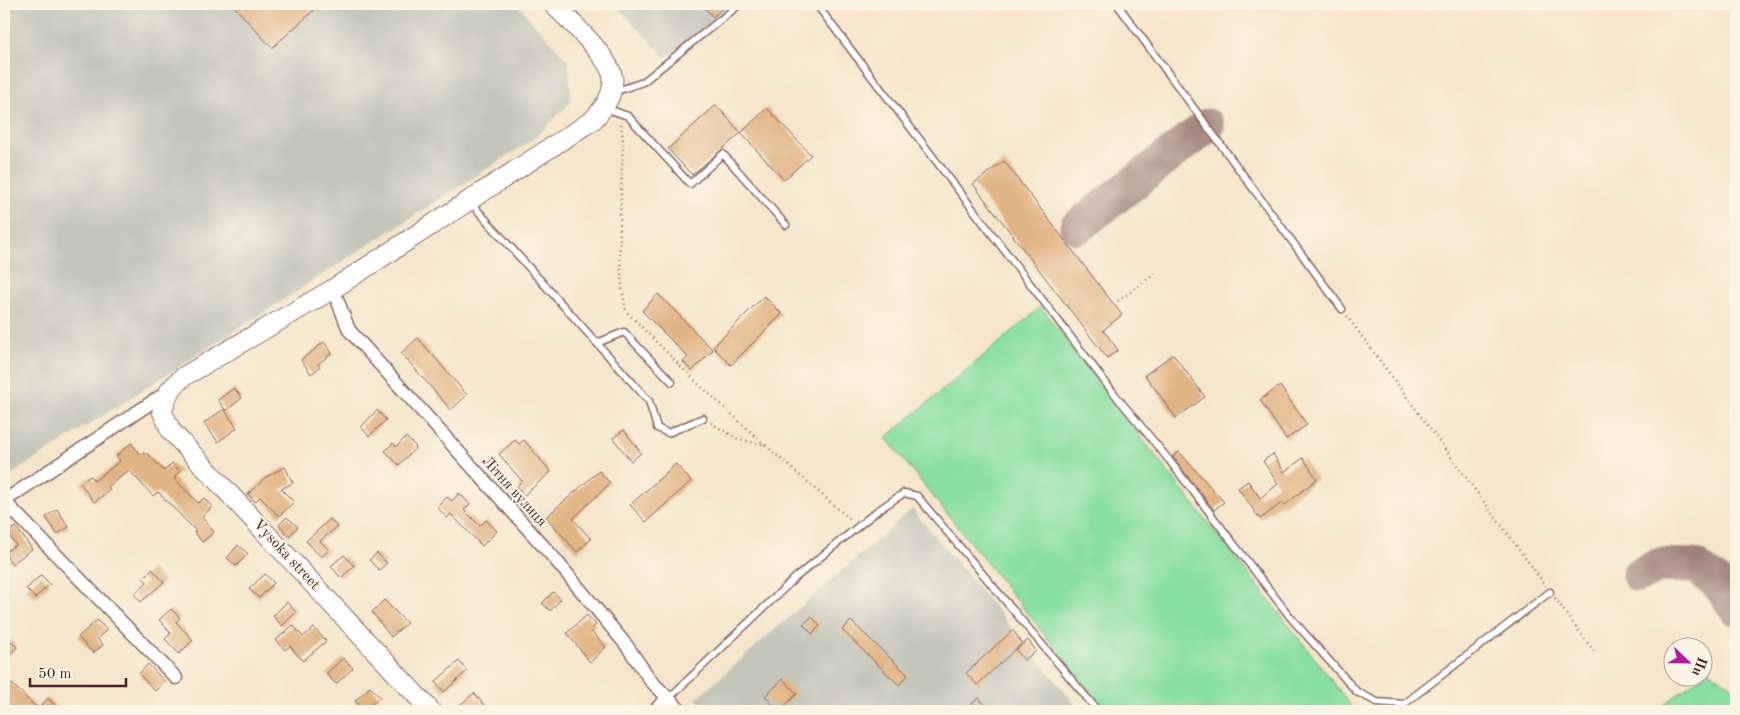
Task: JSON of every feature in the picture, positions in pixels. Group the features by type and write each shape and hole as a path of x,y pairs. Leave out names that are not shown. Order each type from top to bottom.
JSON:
{"street":[{"path":"176,678 4,501 170,390 183,376 333,289 593,120 612,105 613,77 604,60 553,4"},
{"name":"Літня вулиця","path":"333,289 349,330 554,558 627,646 667,699 681,711"},
{"name":"Vysoka street","path":"170,390 162,411 171,430 431,711"},
{"path":"654,711 667,699"}],"lane":[{"path":"740,4 612,105 628,116 641,129 690,184 724,154 786,224"},
{"path":"816,4 1112,391 1169,460 1291,618 1357,692 1378,702 1404,704 1550,592"},
{"path":"1116,4 1342,309"},
{"path":"469,201 649,401 657,428 668,433 703,418"},
{"path":"597,343 624,332 672,382"},
{"path":"667,699 795,578 858,526 904,493 917,496 1098,711"}],"path":[{"path":"612,105 623,138 622,277 626,311 692,378 858,526"},
{"path":"1118,301 1157,272"},
{"path":"1342,309 1595,653"},
{"path":"703,418 738,439 765,445"}],"shaded area":[{"path":"4,4 517,4 569,62 571,102 535,138 4,479"},
{"path":"614,4 736,4 666,58"},
{"path":"912,509 1081,711 708,711 696,699"}],"green space":[{"path":"1041,307 1355,711 1106,711 886,438"},
{"path":"1712,673 1736,689 1736,711 1656,711 1686,688 1712,688"}],"building":[{"path":"232,4 321,4 272,48"},
{"path":"701,4 727,4 713,17"},
{"path":"716,105 741,133 692,175 668,149"},
{"path":"767,108 811,155 784,180 741,133"},
{"path":"1004,161 1122,315 1103,330 1118,350 1107,358 973,184"},
{"path":"658,294 713,350 692,371 683,362 688,357 642,311"},
{"path":"764,296 782,314 731,365 713,347"},
{"path":"418,338 467,395 451,410 401,353"},
{"path":"324,342 332,353 318,364 320,367 311,374 301,360"},
{"path":"1173,354 1205,397 1176,418 1145,375"},
{"path":"1280,386 1307,425 1286,439 1260,400"},
{"path":"234,388 242,398 226,411 218,400"},
{"path":"224,409 237,428 218,442 204,423"},
{"path":"377,410 386,420 369,436 361,427"},
{"path":"624,430 641,453 631,461 613,438"},
{"path":"406,437 416,447 399,465 385,451 393,443 396,447"},
{"path":"515,440 519,444 524,440 551,472 524,495 517,486 522,481 499,454"},
{"path":"131,443 141,455 143,452 145,455 147,453 164,471 172,463 180,471 174,478 198,503 204,498 212,507 202,517 214,532 202,542 194,532 196,531 158,492 153,496 129,470 108,487 110,490 94,502 80,483 91,476 94,481 120,461 116,456"},
{"path":"1179,452 1224,502 1214,510 1173,457"},
{"path":"1273,454 1284,472 1303,458 1317,479 1285,505 1282,503 1260,519 1238,488 1248,481 1260,498 1278,484 1263,461"},
{"path":"676,464 691,481 646,522 630,505"},
{"path":"285,467 293,483 281,489 294,502 279,516 260,497 255,502 248,494 266,477"},
{"path":"599,471 610,483 573,519 591,539 577,552 546,517"},
{"path":"459,493 470,504 464,510 480,526 486,520 497,531 482,546 451,514 447,518 437,507 447,497 452,501"},
{"path":"57,509 69,527 57,534 46,517"},
{"path":"287,517 298,527 289,536 279,525"},
{"path":"330,519 337,527 320,541 329,550 321,557 306,541"},
{"path":"16,527 32,549 12,564 4,553 16,545 7,533"},
{"path":"238,545 248,554 236,566 227,558"},
{"path":"377,553 387,563 379,570 369,560"},
{"path":"344,555 354,566 341,578 331,566"},
{"path":"152,569 164,582 141,602 134,594 147,582 143,578"},
{"path":"265,574 274,583 259,598 249,589"},
{"path":"41,575 50,584 35,598 26,589"},
{"path":"553,592 561,599 550,611 542,603"},
{"path":"384,600 407,623 391,637 372,612"},
{"path":"287,602 296,612 282,626 273,616"},
{"path":"171,609 180,618 176,622 193,640 179,654 165,639 171,633 159,620"},
{"path":"587,615 596,625 590,630 606,647 590,662 567,633"},
{"path":"812,617 820,626 812,634 803,624"},
{"path":"97,620 107,630 97,638 103,645 93,653 78,637"},
{"path":"851,621 908,675 899,685 842,630"},
{"path":"293,625 303,637 314,628 326,641 303,661 290,646 285,650 276,640"},
{"path":"1013,630 1022,643 977,685 966,673"},
{"path":"4,634 17,647 4,661"},
{"path":"1028,640 1036,651 1024,660 1016,650"},
{"path":"343,658 353,668 336,684 326,674"},
{"path":"459,661 467,671 444,692 435,682"},
{"path":"148,664 165,682 155,691 139,674"},
{"path":"4,676 38,709 48,698 61,711 12,711 4,703"},
{"path":"783,679 797,694 779,711 765,696"},
{"path":"370,687 380,697 364,711 355,701"},
{"path":"474,693 486,707 481,711 453,711"},
{"path":"979,698 986,706 979,711 963,711"}],"taxiway":[{"path":"1077,227 1207,126"},
{"path":"1639,575 1660,565 1695,566 1718,583 1736,608"}]}
